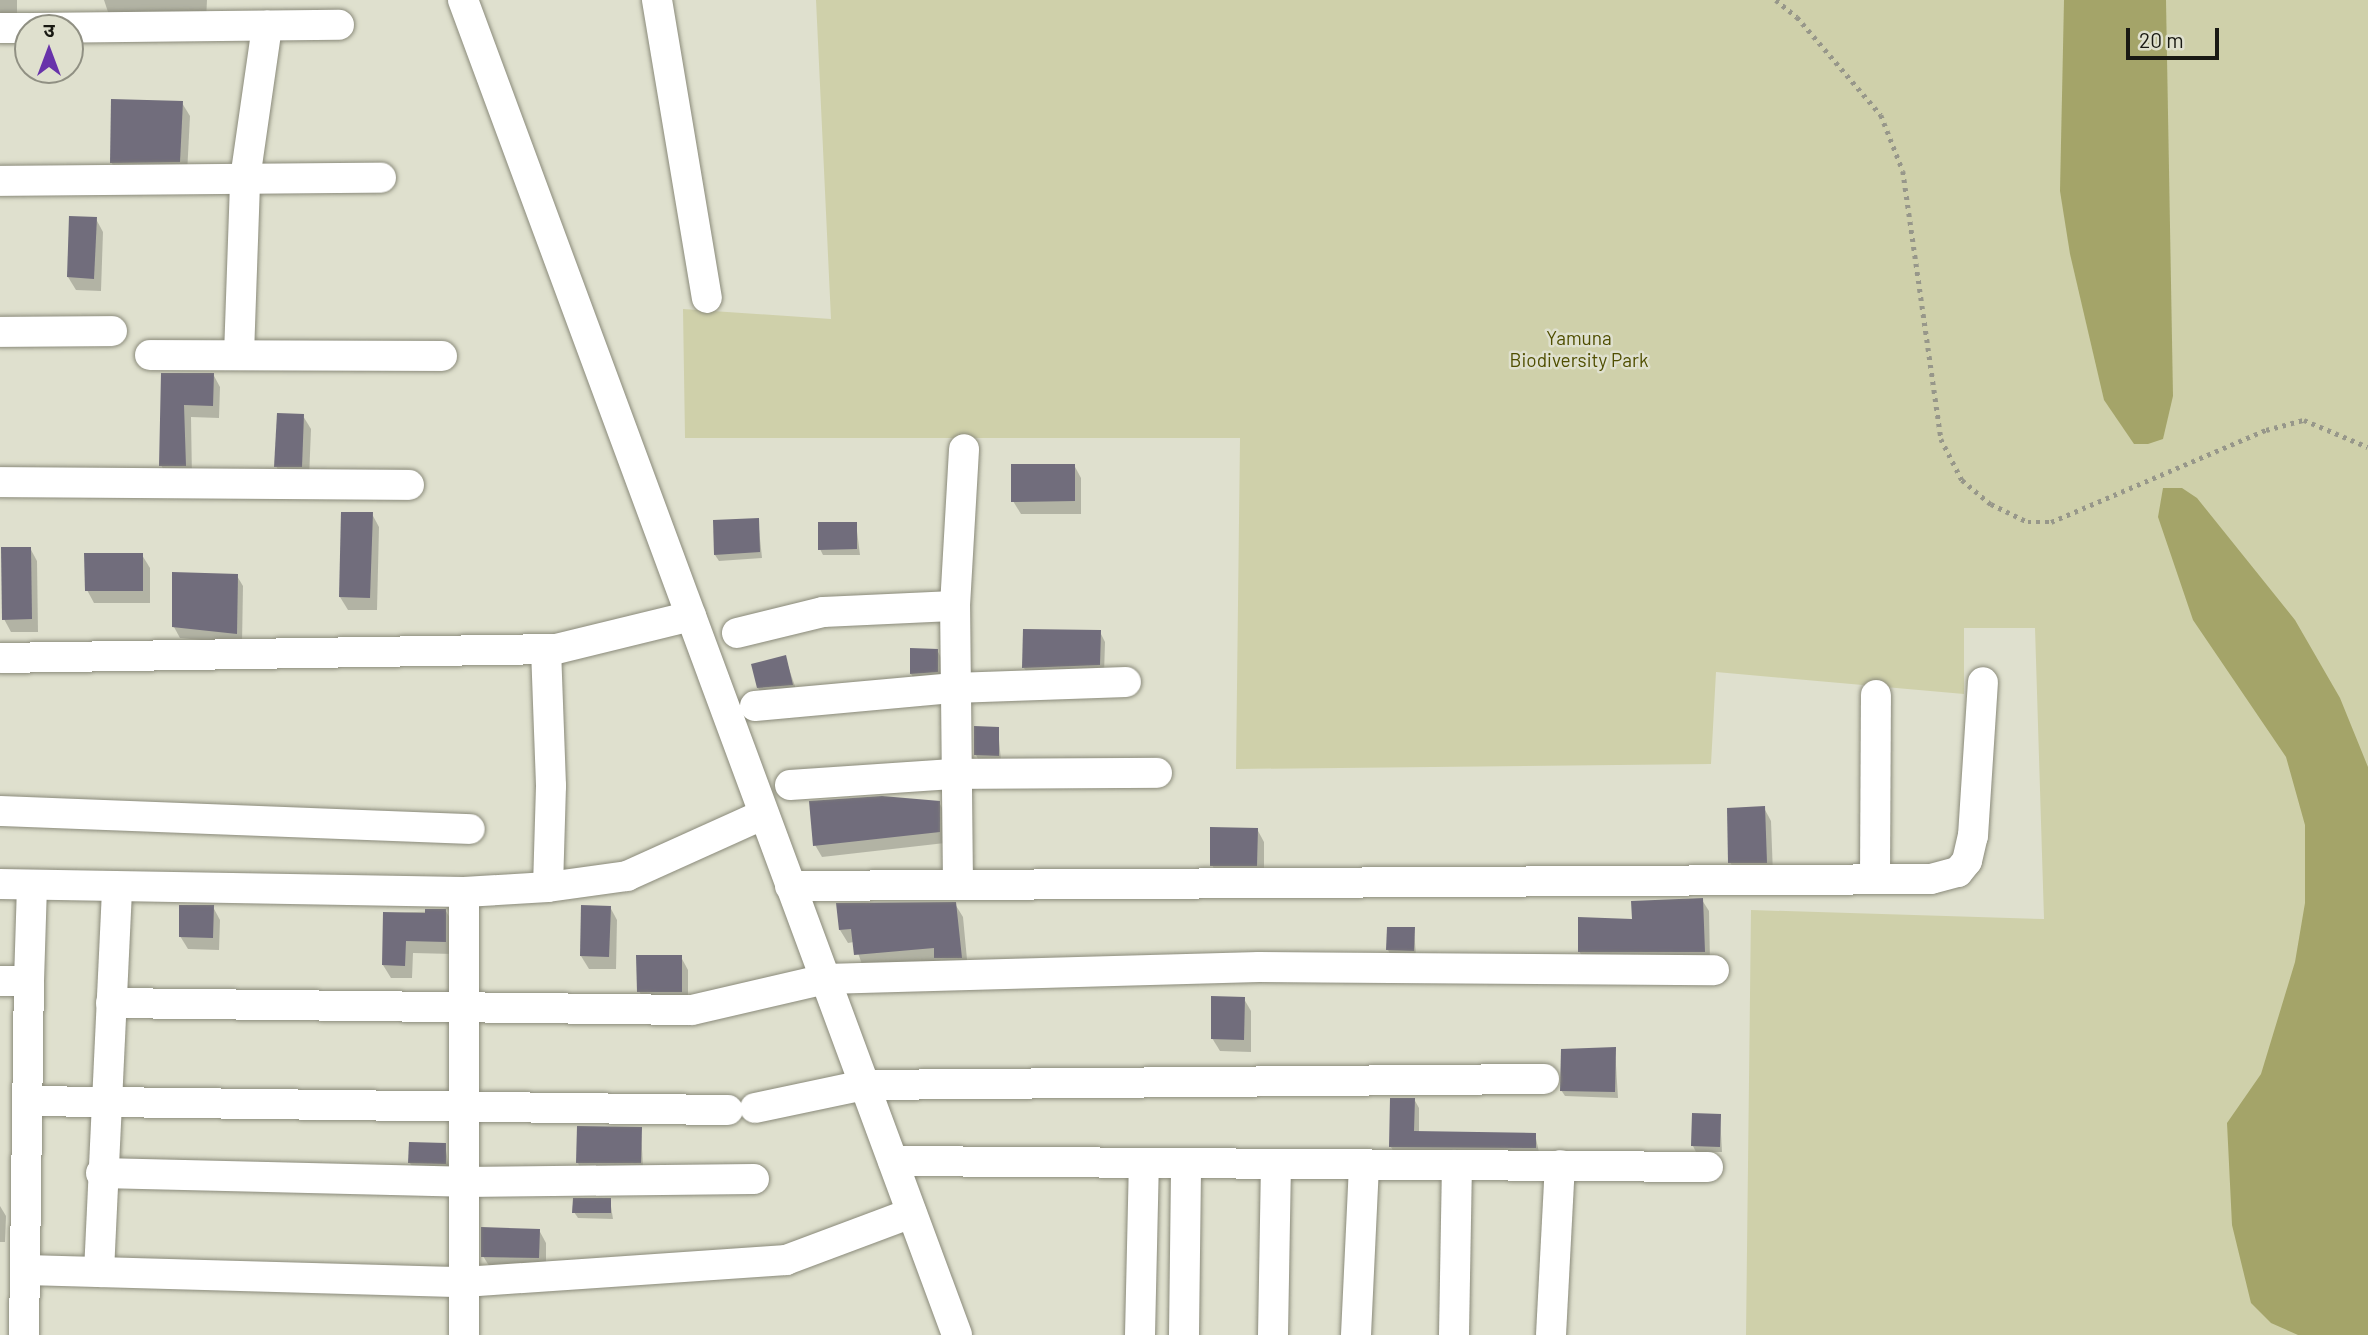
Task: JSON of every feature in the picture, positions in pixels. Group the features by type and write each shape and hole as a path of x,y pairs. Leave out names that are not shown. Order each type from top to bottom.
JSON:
{"street":[{"path":"463,0 957,1335"},
{"path":"657,0 707,298"},
{"path":"84,28 339,25"},
{"path":"239,355 245,179 267,26"},
{"path":"0,181 381,178"},
{"path":"0,332 112,331"},
{"path":"150,355 442,356"},
{"path":"958,885 953,774 955,606 964,449"},
{"path":"0,482 409,485"},
{"path":"737,633 823,612 955,606"},
{"path":"0,658 559,648 691,616"},
{"path":"548,887 559,648"},
{"path":"755,706 954,688 1126,682"},
{"path":"790,886 1931,878 1958,872 1967,862 1973,836 1983,682"},
{"path":"1875,879 1876,695"},
{"path":"790,785 953,774 1157,773"},
{"path":"0,811 470,829"},
{"path":"0,884 464,892 548,887 640,871 764,814"},
{"path":"24,1335 27,1101 15,981 32,885"},
{"path":"99,1272 104,1104 117,888"},
{"path":"464,892 464,1335"},
{"path":"111,1003 697,1009 825,979 1259,967 1714,970"},
{"path":"27,1101 742,1110 864,1084 1544,1079"},
{"path":"893,1161 1708,1167"},
{"path":"1140,1335 1144,1163"},
{"path":"1184,1335 1186,1163"},
{"path":"1273,1335 1276,1164"},
{"path":"1356,1335 1364,1164"},
{"path":"1454,1335 1457,1165"},
{"path":"1550,1335 1560,1166"},
{"path":"101,1173 464,1182 754,1179"},
{"path":"26,1270 464,1282 793,1259 912,1213"}],"path":[{"path":"1776,0 1797,17 1881,115 1903,171 1941,439 1962,480 1991,504 2028,522 2051,522 2266,430 2304,420 2368,447"}],"green space":[{"name":"Yamuna Biodiversity Park","path":"816,0 2368,0 2368,1335 1746,1335 1751,910 2044,919 2035,628 1964,628 1964,694 1716,672 1711,764 1236,769 1240,438 685,438 683,309 831,319"}],"shaded area":[{"path":"2064,0 2166,0 2173,396 2163,439 2148,444 2134,444 2104,400 2070,254 2060,191"},
{"path":"2163,488 2182,488 2197,498 2295,620 2340,698 2368,767 2368,1335 2298,1335 2271,1323 2251,1303 2232,1225 2227,1123 2261,1074 2295,962 2305,903 2305,825 2286,757 2193,620 2158,517"}],"building":[{"path":"111,99 183,101 180,162 110,163"},
{"path":"69,216 97,217 94,279 67,277"},
{"path":"161,373 214,373 213,406 184,405 186,466 159,466"},
{"path":"277,413 304,414 302,467 274,467"},
{"path":"1011,464 1075,464 1075,501 1011,502"},
{"path":"341,512 373,512 370,598 339,597"},
{"path":"759,518 760,552 714,555 713,520"},
{"path":"818,522 857,522 857,549 818,550"},
{"path":"1,547 31,547 32,619 2,620"},
{"path":"84,553 143,553 143,591 85,591"},
{"path":"172,572 238,574 237,634 172,627"},
{"path":"1023,629 1101,630 1100,665 1022,668"},
{"path":"910,648 938,649 938,672 910,674"},
{"path":"786,655 793,685 757,688 751,664"},
{"path":"974,726 999,727 999,756 974,755"},
{"path":"882,796 940,801 940,832 813,846 809,801"},
{"path":"1765,806 1767,863 1728,863 1727,808"},
{"path":"1210,827 1258,828 1257,866 1210,866"},
{"path":"1703,898 1705,952 1578,952 1578,917 1632,919 1631,901"},
{"path":"956,902 962,958 934,958 934,948 854,955 851,929 839,930 836,903"},
{"path":"179,905 214,905 213,938 179,937"},
{"path":"581,905 611,906 609,957 580,956"},
{"path":"425,909 446,909 446,942 406,941 405,966 382,965 383,912 425,913"},
{"path":"1387,927 1415,927 1414,951 1386,950"},
{"path":"636,955 682,955 682,992 637,992"},
{"path":"1211,996 1245,997 1244,1040 1211,1039"},
{"path":"1616,1047 1615,1092 1560,1091 1561,1049"},
{"path":"1390,1098 1415,1098 1414,1131 1536,1133 1536,1148 1389,1147"},
{"path":"1692,1113 1721,1114 1720,1147 1691,1146"},
{"path":"577,1126 642,1127 641,1163 576,1163"},
{"path":"409,1142 446,1143 446,1164 408,1163"},
{"path":"573,1198 611,1198 611,1213 572,1213"},
{"path":"481,1227 540,1229 539,1258 481,1257"}]}
